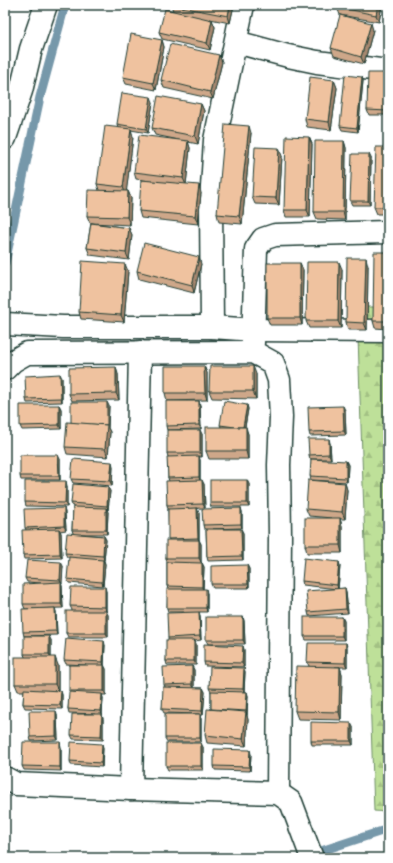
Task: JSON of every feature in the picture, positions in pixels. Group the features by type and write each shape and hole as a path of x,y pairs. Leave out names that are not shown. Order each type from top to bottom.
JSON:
{"street":[{"path":"5,138 13,90 31,49 46,5"},
{"path":"212,327 211,203 215,140 243,5"},
{"path":"236,42 317,62 388,71"},
{"path":"253,352 256,249 263,239 275,235 388,232"},
{"path":"7,324 63,327 212,327 254,330 388,331"},
{"path":"132,789 140,352"},
{"path":"5,369 13,361 27,353 253,352 273,362 279,380 281,417 279,465 285,797 312,858"},
{"path":"5,778 16,784 285,797"}],"green space":[{"path":"357,307 388,307 388,812 374,811"}],"building":[{"path":"171,5 230,5 228,16"},
{"path":"338,5 378,5 376,15 337,7"},
{"path":"385,5 388,5 388,26 384,26"},
{"path":"165,9 212,20 207,43 159,32"},
{"path":"340,15 371,23 361,57 331,48"},
{"path":"131,34 162,40 153,83 123,77"},
{"path":"170,44 219,55 210,92 161,80"},
{"path":"368,73 388,73 388,111 367,110"},
{"path":"345,75 362,77 357,128 340,126"},
{"path":"310,77 334,80 329,122 305,119"},
{"path":"122,93 151,97 146,129 117,124"},
{"path":"158,96 201,104 195,136 152,128"},
{"path":"225,124 249,126 239,216 217,214"},
{"path":"105,126 131,129 123,187 97,184"},
{"path":"139,135 188,141 183,178 134,172"},
{"path":"286,136 309,137 307,210 284,210"},
{"path":"315,141 344,141 343,212 314,212"},
{"path":"255,147 279,148 276,198 252,197"},
{"path":"376,147 388,147 388,207 374,207"},
{"path":"352,154 369,154 368,201 350,201"},
{"path":"141,180 199,185 195,216 139,211"},
{"path":"88,190 128,191 127,217 87,216"},
{"path":"91,223 129,228 126,253 87,248"},
{"path":"144,243 199,257 192,285 137,271"},
{"path":"374,252 388,252 388,321 373,321"},
{"path":"347,258 366,258 364,323 346,322"},
{"path":"82,261 125,264 121,315 79,312"},
{"path":"307,262 339,262 338,321 306,321"},
{"path":"267,263 300,263 300,318 267,318"},
{"path":"165,366 204,366 205,393 165,393"},
{"path":"210,366 253,366 253,391 209,391"},
{"path":"116,367 116,393 69,394 69,368"},
{"path":"60,374 61,398 26,399 25,376"},
{"path":"166,401 199,401 199,425 166,426"},
{"path":"224,401 247,405 243,427 220,425"},
{"path":"71,402 107,402 107,425 71,423"},
{"path":"20,405 59,405 59,425 20,426"},
{"path":"343,406 344,431 309,432 308,407"},
{"path":"67,422 107,425 105,449 65,447"},
{"path":"206,427 246,427 246,451 206,451"},
{"path":"167,430 200,430 200,453 167,453"},
{"path":"308,439 329,439 329,454 309,455"},
{"path":"20,455 58,455 59,476 20,476"},
{"path":"199,456 199,477 168,478 167,457"},
{"path":"73,459 112,462 110,481 71,479"},
{"path":"311,459 346,461 346,478 310,476"},
{"path":"202,480 203,504 167,505 166,481"},
{"path":"210,480 247,480 247,503 210,503"},
{"path":"308,480 345,483 342,512 306,509"},
{"path":"25,481 66,481 65,503 25,502"},
{"path":"73,484 108,487 107,506 71,503"},
{"path":"73,507 106,508 106,530 72,530"},
{"path":"64,508 64,526 25,528 24,509"},
{"path":"197,508 198,538 168,539 168,509"},
{"path":"241,508 241,524 203,525 202,509"},
{"path":"305,518 340,518 340,545 305,545"},
{"path":"59,529 60,554 23,555 22,530"},
{"path":"206,529 241,529 242,556 207,557"},
{"path":"67,533 104,536 103,556 65,553"},
{"path":"166,540 199,540 199,558 166,558"},
{"path":"69,557 103,560 102,582 67,579"},
{"path":"304,558 339,562 337,585 302,581"},
{"path":"27,560 61,562 60,580 25,578"},
{"path":"167,562 202,563 202,587 167,586"},
{"path":"247,565 248,584 211,584 211,566"},
{"path":"61,582 61,604 23,604 23,584"},
{"path":"71,587 105,587 105,607 70,606"},
{"path":"345,588 346,609 308,612 306,591"},
{"path":"167,589 206,589 206,608 167,608"},
{"path":"55,608 56,631 23,632 22,609"},
{"path":"66,611 106,611 106,633 66,633"},
{"path":"199,612 200,636 168,638 167,613"},
{"path":"206,617 243,617 243,640 206,640"},
{"path":"304,617 342,617 342,636 304,636"},
{"path":"24,636 49,636 49,654 24,654"},
{"path":"66,638 104,641 103,662 64,660"},
{"path":"166,640 194,640 194,661 166,661"},
{"path":"308,643 346,643 345,663 307,662"},
{"path":"204,644 243,646 242,663 204,662"},
{"path":"15,657 55,657 55,684 15,684"},
{"path":"69,665 104,665 104,691 69,691"},
{"path":"192,666 192,684 164,685 163,667"},
{"path":"296,666 340,667 339,712 295,711"},
{"path":"210,667 244,668 243,689 209,688"},
{"path":"163,687 203,688 202,711 162,709"},
{"path":"24,689 61,691 60,705 23,704"},
{"path":"211,691 247,692 246,711 211,709"},
{"path":"69,692 102,694 101,711 68,709"},
{"path":"207,709 246,712 243,739 205,735"},
{"path":"29,711 56,711 56,736 30,737"},
{"path":"72,714 102,714 101,736 71,735"},
{"path":"165,714 200,714 200,738 165,738"},
{"path":"311,722 351,723 351,741 311,741"},
{"path":"23,742 60,742 60,767 22,766"},
{"path":"71,742 102,744 101,763 70,761"},
{"path":"166,743 201,743 201,766 166,766"},
{"path":"214,749 250,750 249,767 214,766"}],"waterway":[{"path":"5,263 40,97 65,5"},
{"path":"310,856 388,829"}]}
